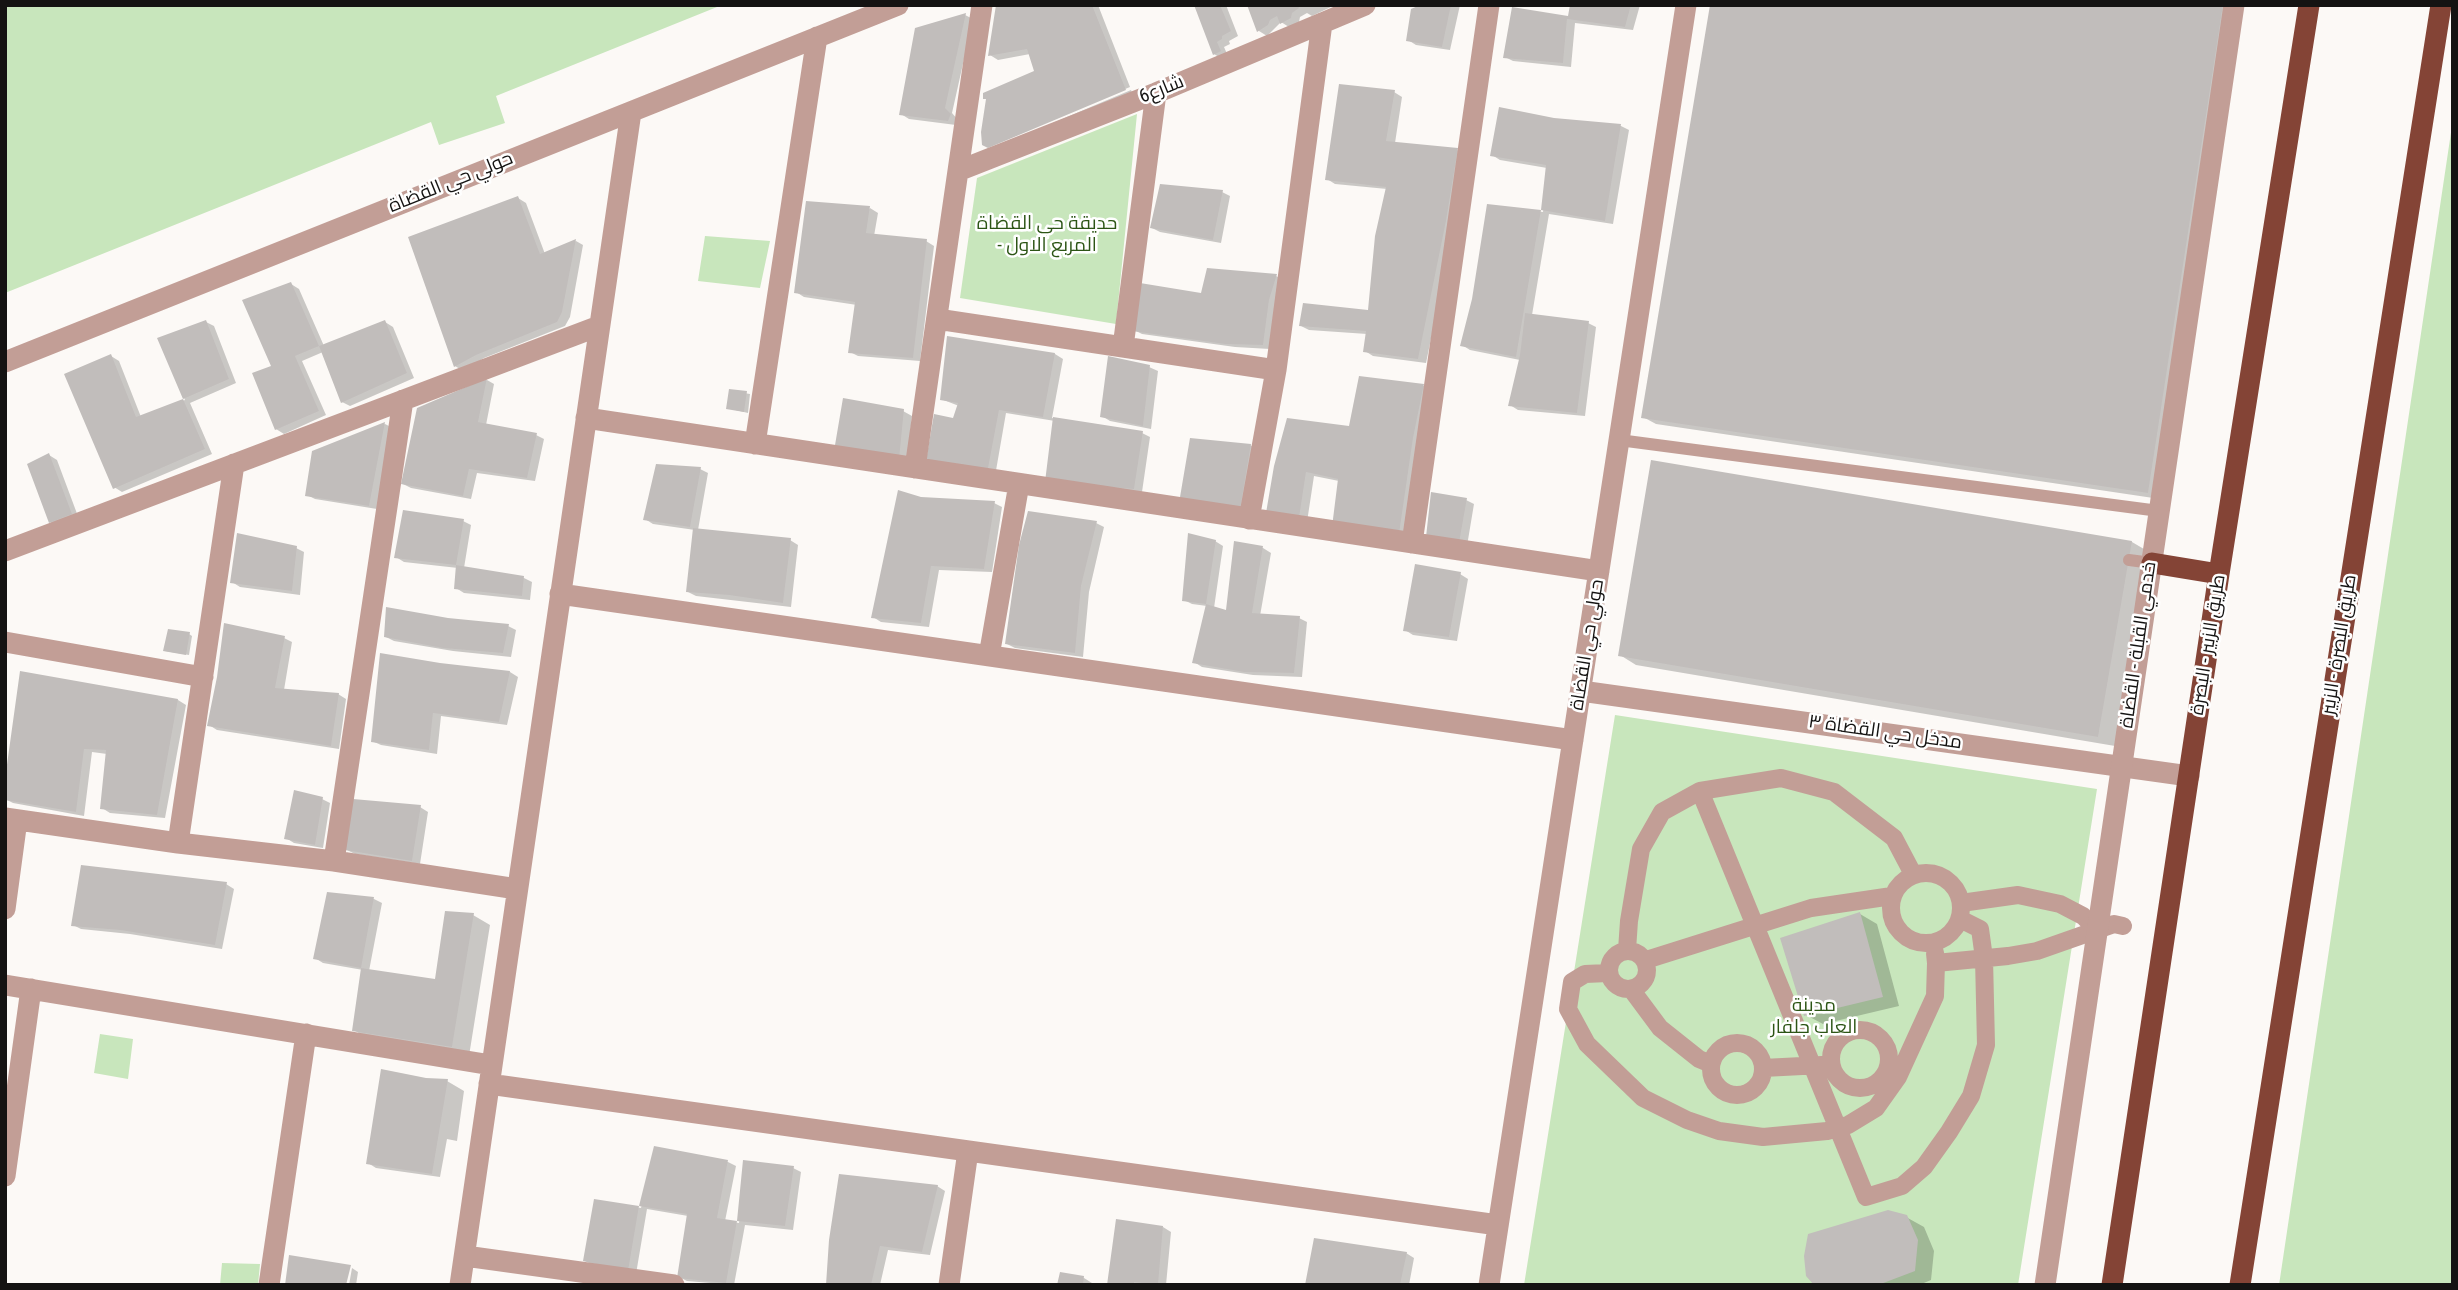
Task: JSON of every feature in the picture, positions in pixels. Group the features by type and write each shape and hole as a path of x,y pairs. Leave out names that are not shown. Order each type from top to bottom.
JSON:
{"highway":[{"name":"طريق الزبير - البصرة","path":"2112,1285 2219,574 2309,5"},
{"name":"طريق البصرة - الزبير","path":"2240,1285 2441,5"},
{"path":"2152,563 2219,574"}],"street":[{"name":"حولي حي القضاة","path":"5,362 898,5"},
{"path":"915,468 982,5"},
{"name":"شارع6","path":"958,171 1156,93 1365,5"},
{"path":"1412,543 1489,5"},
{"name":"حولي حي القضاة","path":"1489,1285 1686,5"},
{"name":"خدمي القبلة - القضاة","path":"2045,1285 2234,5"},
{"path":"1249,519 1276,370 1322,23"},
{"path":"755,444 817,37"},
{"path":"1123,347 1156,93"},
{"path":"460,1285 631,112"},
{"path":"937,319 1276,370"},
{"path":"5,551 599,326"},
{"path":"334,861 403,400"},
{"path":"586,418 1599,571"},
{"path":"178,843 234,464"},
{"path":"989,656 1019,484"},
{"path":"560,594 1573,740"},
{"path":"5,642 203,677"},
{"name":"مدخل حي القضاة ٣","path":"1581,691 2189,776"},
{"path":"1627,950 1641,849 1662,812 1700,791 1781,778 1834,792 1894,838 1913,874"},
{"path":"1700,791 1866,1197 1902,1186 1924,1167 1970,1096 1986,1045 1984,958 1980,929 1961,911"},
{"path":"5,909 11,819 178,843 334,861 517,889"},
{"path":"1913,874 1939,874 1950,881 1958,891 1961,911 1954,930 1933,943 1909,939 1899,931 1892,920 1892,896 1897,887 1913,874"},
{"path":"1961,911 2018,895 2060,904 2083,916 2097,930"},
{"path":"1646,960 1811,908 1892,896"},
{"path":"1936,963 2036,951 2114,924 2123,926"},
{"path":"1608,973 1585,974 1572,982 1568,1010 1587,1044 1643,1098 1687,1120 1719,1131 1763,1137 1838,1128 1876,1108 1898,1077 1936,996 1933,943"},
{"path":"1627,950 1638,953 1646,960 1648,970 1646,979 1640,986 1621,989 1608,973 1610,962 1617,953 1627,950"},
{"path":"5,985 306,1034 490,1075 968,1151 1498,1225"},
{"path":"5,1176 31,989"},
{"path":"1631,989 1660,1028 1699,1059 1711,1064"},
{"path":"269,1285 306,1034"},
{"path":"1739,1042 1751,1047 1760,1056 1763,1068 1760,1080 1750,1091 1736,1095 1722,1090 1713,1079 1711,1064 1716,1052 1727,1044 1739,1042"},
{"path":"1763,1068 1832,1065"},
{"path":"949,1285 968,1151"},
{"path":"465,1256 674,1285"}],"lane":[{"path":"1619,440 2159,511"},
{"path":"2129,560 2152,563"}],"green space":[{"path":"5,5 722,5 496,96 505,123 439,145 431,122 5,293"},
{"name":"حديقة حي القضاة - المربع الاول","path":"1137,114 1116,324 960,298 977,178"},
{"path":"2453,119 2453,1285 2279,1285"},
{"path":"705,236 770,241 760,288 698,281"},
{"name":"مدينة العاب جلفار","path":"1615,715 2097,789 2018,1285 1524,1285"},
{"path":"100,1034 133,1039 128,1079 94,1073"},
{"path":"222,1263 260,1264 258,1285 220,1285"}],"building":[{"path":"996,5 1092,5 1126,90 988,148 982,145 981,132 986,99 983,99 983,93 1034,71 1027,49 988,56"},
{"path":"1194,5 1220,5 1231,31 1217,42 1221,51 1213,55"},
{"path":"1247,5 1298,5 1299,8 1292,13 1291,18 1280,24 1277,16 1257,32"},
{"path":"1420,5 1451,5 1442,47 1406,41 1411,9"},
{"path":"1570,5 1631,5 1625,27 1567,19 1563,63 1503,58 1512,7 1568,16"},
{"path":"1710,5 2223,5 2148,493 1641,418"},
{"path":"966,13 945,108 951,114 948,121 899,115 915,28"},
{"path":"1339,84 1395,90 1386,141 1458,148 1418,359 1363,352 1366,331 1299,326 1303,303 1368,310 1375,236 1386,187 1325,180"},
{"path":"1499,107 1554,118 1621,124 1605,221 1541,210 1546,165 1490,156"},
{"path":"1160,184 1223,190 1213,240 1150,228"},
{"path":"518,196 540,254 576,239 562,312 557,322 476,355 454,367 408,237"},
{"path":"806,201 870,206 866,233 927,239 913,358 848,353 855,302 794,293"},
{"path":"1487,204 1541,210 1516,357 1460,346 1472,299"},
{"path":"1207,268 1277,274 1269,300 1263,345 1225,344 1132,331 1140,283 1201,293"},
{"path":"291,282 319,346 295,356 319,411 275,430 252,373 271,366 242,300"},
{"path":"1525,313 1589,321 1577,413 1508,406 1520,355"},
{"path":"206,320 229,379 183,399 157,338"},
{"path":"385,320 407,373 341,403 319,346"},
{"path":"947,336 1055,353 1043,417 999,410 986,479 925,466 934,414 953,418 958,403 940,400"},
{"path":"111,354 136,417 183,399 205,449 113,489 64,374"},
{"path":"1108,356 1150,365 1143,426 1100,417"},
{"path":"1359,376 1424,384 1399,534 1332,527 1338,479 1306,472 1299,518 1266,513 1274,466 1287,418 1349,426"},
{"path":"487,378 478,422 537,433 527,478 469,469 463,496 401,484 417,408"},
{"path":"729,389 747,391 744,412 726,409"},
{"path":"843,398 904,409 899,460 834,451"},
{"path":"1053,417 1143,431 1134,489 1045,482"},
{"path":"385,422 369,506 305,496 312,451"},
{"path":"1190,438 1251,444 1240,510 1179,503"},
{"path":"49,453 72,514 49,523 27,464"},
{"path":"1651,460 2132,541 2098,737 1618,656"},
{"path":"656,464 701,467 690,527 643,520"},
{"path":"898,490 921,497 995,501 984,569 931,566 921,623 871,618"},
{"path":"1431,492 1467,498 1459,543 1426,537"},
{"path":"403,510 464,519 456,565 394,558"},
{"path":"1028,511 1097,521 1081,586 1075,653 1005,644 1019,545"},
{"path":"693,528 791,538 783,603 686,592"},
{"path":"237,533 297,546 292,591 230,583"},
{"path":"1188,533 1216,540 1206,604 1182,601"},
{"path":"1234,541 1263,546 1252,613 1300,616 1294,673 1244,672 1192,663 1206,604 1226,610"},
{"path":"1415,564 1461,572 1449,637 1403,631"},
{"path":"456,565 524,576 522,596 454,589"},
{"path":"386,607 448,618 509,624 503,653 443,648 384,637"},
{"path":"224,623 285,636 275,688 339,693 331,746 207,726"},
{"path":"168,629 190,632 186,655 163,651"},
{"path":"380,653 510,671 499,722 433,713 429,750 371,742"},
{"path":"20,671 178,699 157,815 100,809 106,750 84,749 76,812 5,800 5,779"},
{"path":"294,790 323,797 315,845 284,839"},
{"path":"353,799 421,805 412,861 345,850"},
{"path":"81,865 227,882 215,945 120,930 71,926"},
{"path":"327,892 374,897 361,968 313,959"},
{"path":"445,911 474,913 452,1047 352,1031 361,968 435,979"},
{"path":"1860,912 1883,997 1804,1016 1780,938"},
{"path":"381,1069 426,1078 448,1079 432,1174 366,1164"},
{"path":"654,1146 728,1160 717,1218 737,1221 726,1283 677,1278 687,1214 639,1206"},
{"path":"743,1160 794,1166 785,1226 737,1221"},
{"path":"839,1174 938,1185 922,1252 880,1246 871,1285 826,1285 829,1240"},
{"path":"594,1199 639,1206 628,1271 583,1261"},
{"path":"1888,1210 1907,1215 1918,1240 1915,1271 1878,1285 1814,1285 1806,1276 1804,1256 1808,1234"},
{"path":"1116,1219 1163,1226 1158,1285 1134,1282 1134,1285 1107,1285"},
{"path":"1314,1238 1407,1252 1400,1285 1305,1285"},
{"path":"289,1255 351,1265 346,1285 285,1285"},
{"path":"1060,1272 1084,1276 1083,1285 1057,1285"}]}
